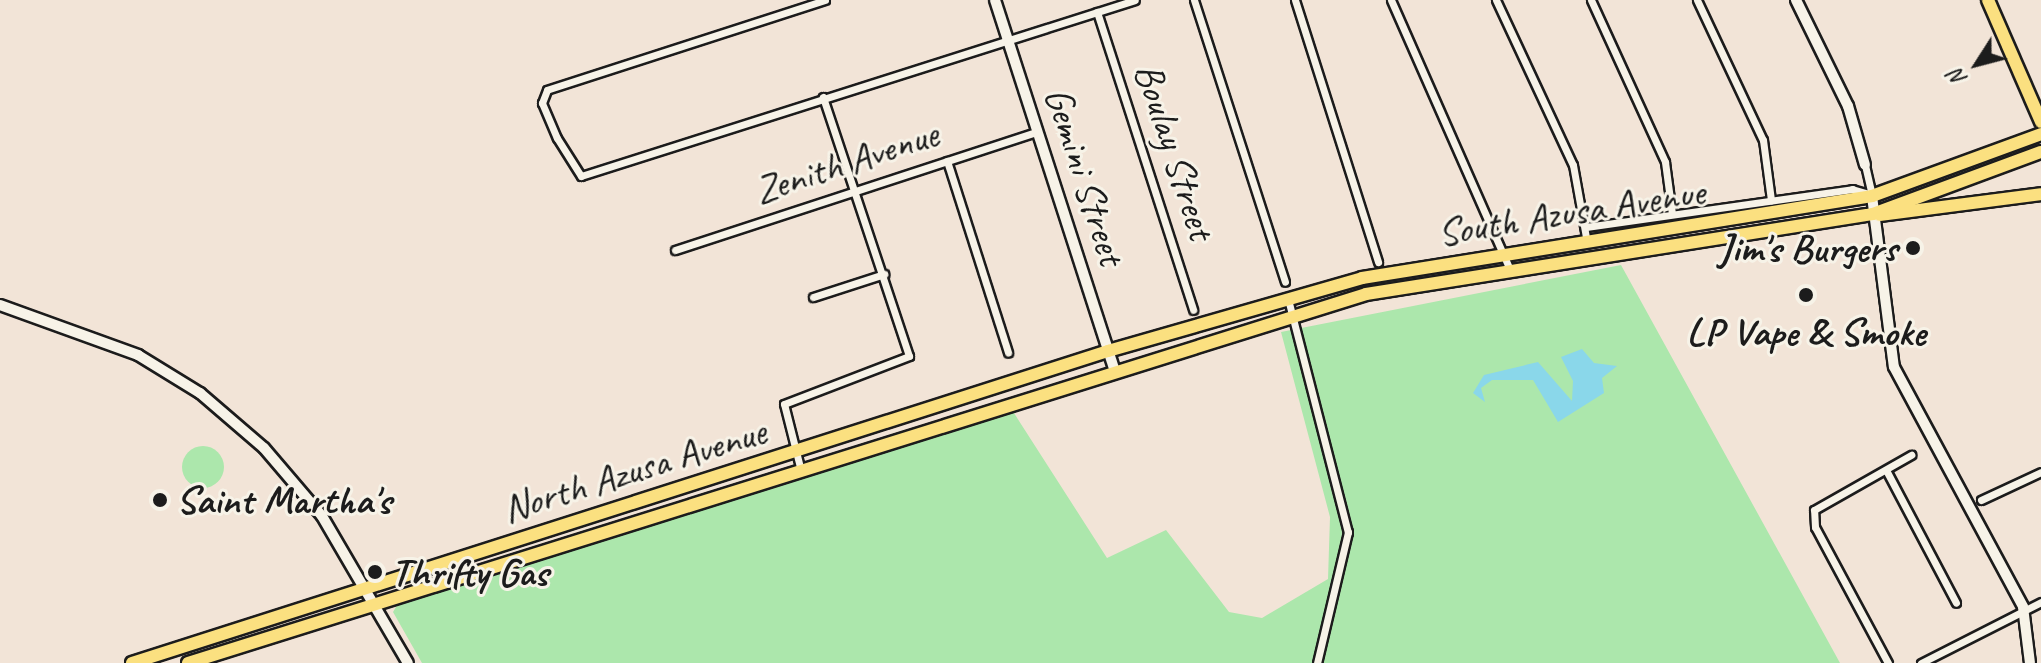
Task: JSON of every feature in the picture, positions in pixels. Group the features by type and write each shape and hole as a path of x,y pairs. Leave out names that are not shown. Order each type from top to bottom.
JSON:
{"main road":[{"path":"1988,0 2041,122"},
{"name":"South Azusa Avenue","path":"1108,351 1288,299 1505,254 1872,196 2041,134"},
{"name":"South Azusa Avenue","path":"1115,371 1366,294 1873,214 2041,152"},
{"path":"1873,214 2041,194"},
{"path":"1713,222 1715,238"},
{"name":"North Azusa Avenue","path":"132,663 1108,351"},
{"path":"1020,401 1047,371"},
{"name":"North Azusa Avenue","path":"188,663 1115,371"}],"street":[{"path":"825,0 542,95 581,176 1135,0"},
{"name":"Gemini Street","path":"995,0 1115,371"},
{"path":"1194,0 1285,282"},
{"path":"1295,0 1378,262"},
{"path":"1391,0 1510,270"},
{"path":"1496,0 1573,165 1587,243"},
{"path":"1591,0 1665,162 1672,214"},
{"path":"1697,0 1763,140 1771,200"},
{"path":"1796,0 1852,117 1865,165 1872,196 1894,367 2023,607 2030,663"},
{"name":"Boulay Street","path":"1097,12 1193,310"},
{"path":"801,471 784,404 909,356 857,191 823,97"},
{"name":"Zenith Avenue","path":"675,250 1036,132"},
{"path":"947,161 1008,352"},
{"path":"1586,227 1852,189 1872,196"},
{"path":"813,297 884,274"},
{"path":"1288,299 1348,532 1317,663"},
{"path":"0,305 69,325 146,360 200,393 264,448 322,516 367,588 408,663"},
{"path":"1888,663 1815,527 1814,510 1911,455"},
{"path":"1886,470 1956,603"},
{"path":"1981,500 2041,472"},
{"path":"1921,663 2023,607 2041,602"}],"green space":[{"path":"1621,265 1840,663 422,663 393,612 399,602 1012,410 1107,558 1166,530 1229,612 1262,618 1328,579 1330,517 1281,332"},
{"path":"203,446 218,452 224,467 218,482 203,488 188,482 182,467 188,452"}],"water":[{"path":"1582,349 1594,363 1617,366 1602,378 1604,393 1558,422 1533,380 1492,380 1481,388 1485,402 1473,393 1484,375 1538,362 1572,401 1573,381 1561,357"}],"place":[{"name":"Jim's Burgers","path":"1913,248"},
{"name":"LP Vape & Smoke","path":"1806,295"},
{"name":"Saint Martha's","path":"160,500"},
{"name":"Thrifty Gas","path":"375,572"}]}
